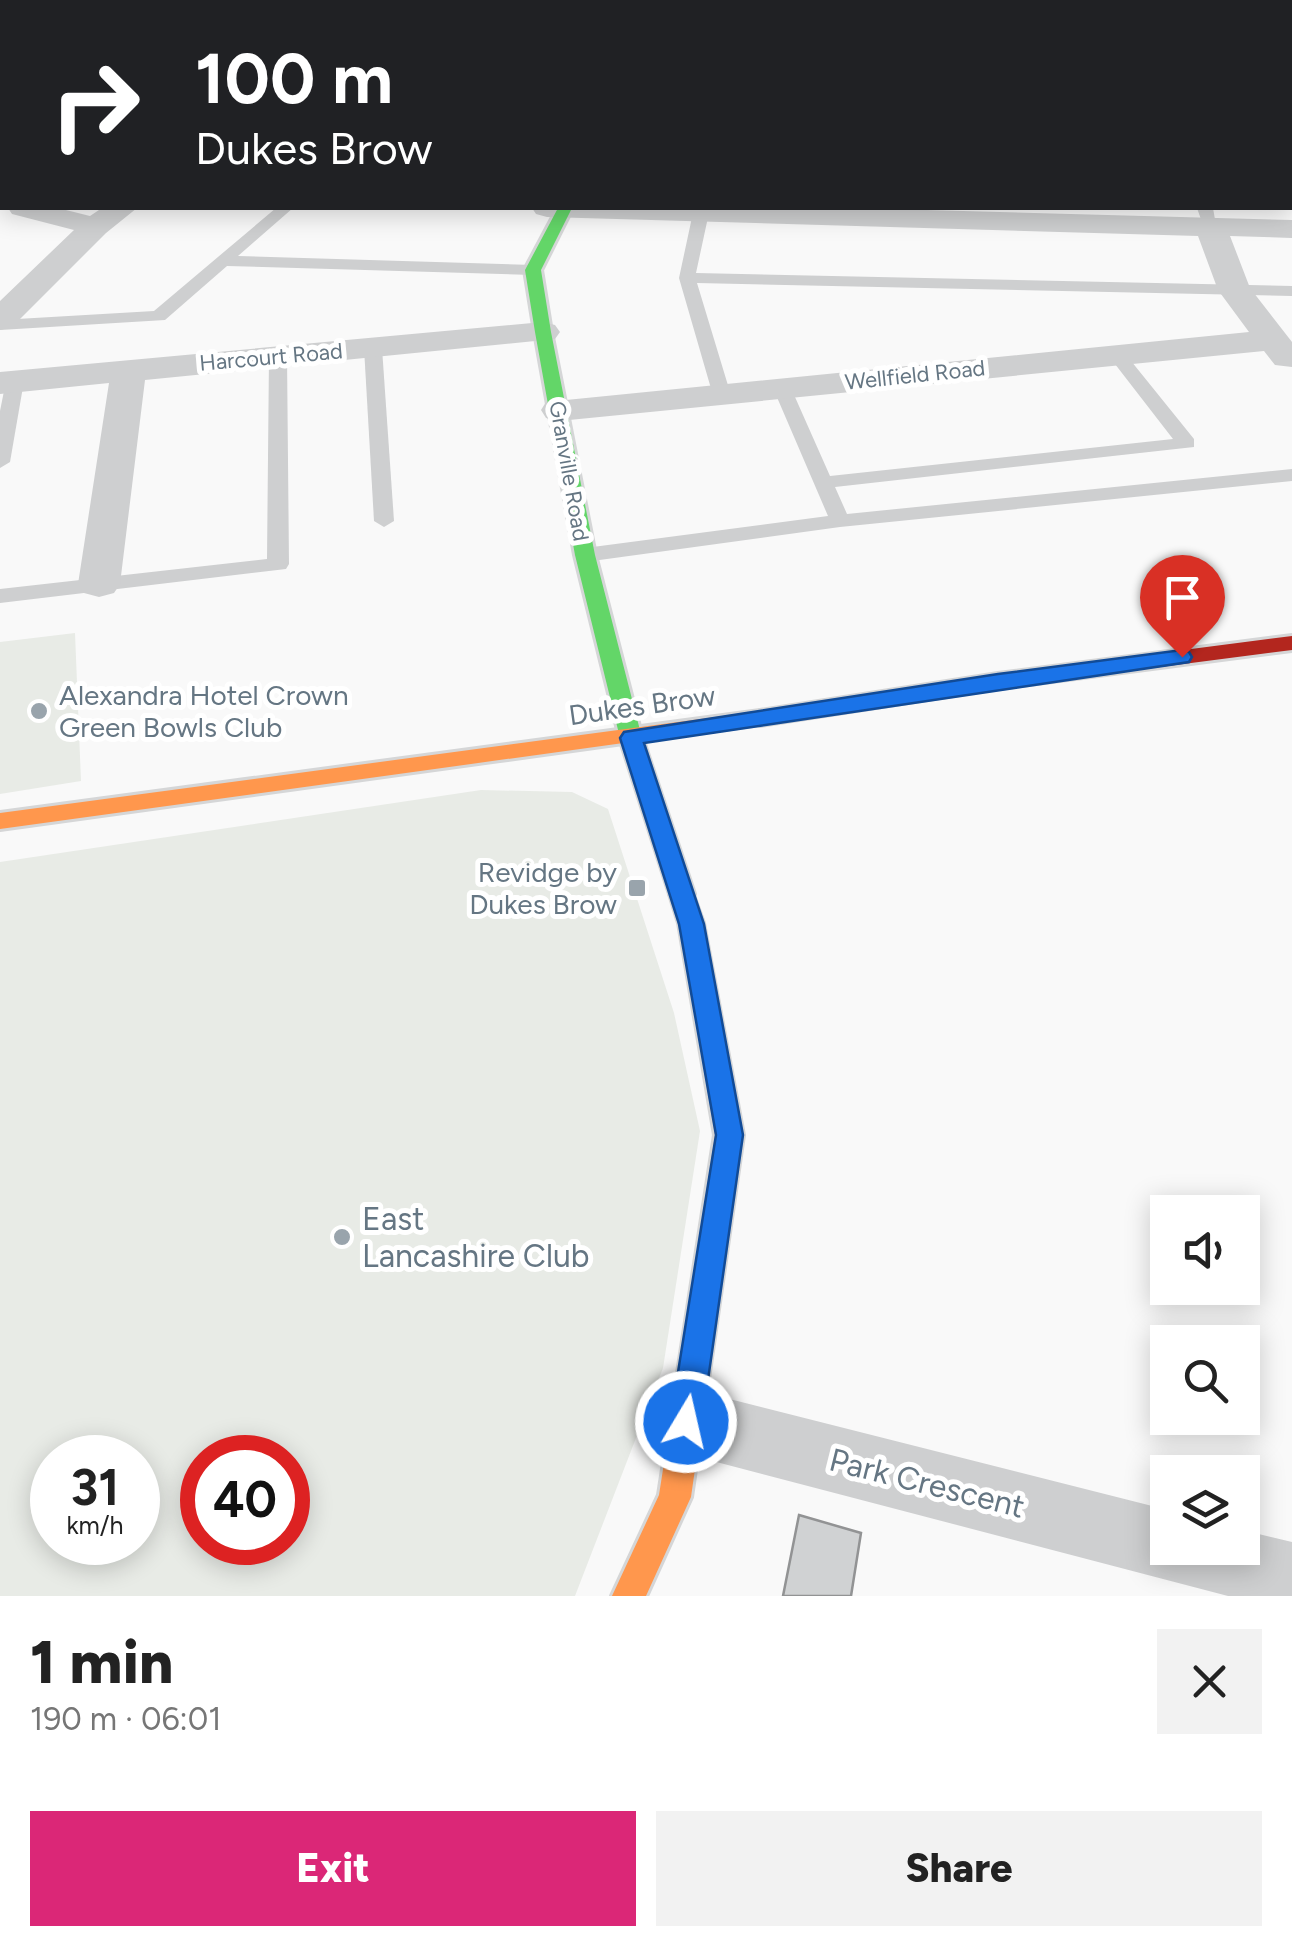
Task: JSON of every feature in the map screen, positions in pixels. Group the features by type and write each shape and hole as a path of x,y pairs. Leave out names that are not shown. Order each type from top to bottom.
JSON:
{"street":[{"path":"32,210 95,226"},
{"path":"0,323 95,226 119,210"},
{"path":"533,270 564,210"},
{"path":"701,210 1208,218 1292,230"},
{"path":"1208,218 1234,290 1282,352"},
{"name":"Granville Road","path":"533,270 585,555 631,738 691,924 730,1135 675,1497 630,1596"},
{"name":"Harcourt Road","path":"7,382 543,332"},
{"name":"Wellfield Road","path":"559,410 1117,355 1282,352"},
{"path":"99,584 129,370"},
{"name":"Dukes Brow","path":"0,821 631,738 998,681 1292,643"},
{"name":"Park Crescent","path":"686,1422 1150,1540"},
{"path":"1242,1565 1292,1578"}],"lane":[{"path":"0,323 159,316 283,210"},
{"path":"701,210 688,278 721,392"},
{"path":"223,260 533,270"},
{"path":"688,278 1292,291"},
{"path":"374,348 384,522"},
{"path":"822,483 1187,443 1117,355"},
{"path":"0,596 278,564 278,356"},
{"path":"0,462 7,382"},
{"path":"782,388 840,521"},
{"path":"585,555 840,521 1292,475"}],"shaded area":[{"name":"Alexandra Hotel Crown Green Bowls Club","path":"75,633 81,781 0,794 0,642"},
{"name":"East Lancashire Club","path":"481,790 572,792 608,809 674,1013 700,1131 663,1368 575,1596 0,1596 0,862"}],"building":[{"path":"799,1515 861,1533 851,1596 783,1596"}],"traffic: fast":[{"path":"564,210 533,270 543,332 585,555 631,738 682,894"}],"traffic: slow":[{"path":"0,821 760,718"},
{"path":"629,1596 675,1497 729,1135 691,923 682,894"}],"traffic: jam":[{"path":"760,718 998,681 1292,643"}],"place":[{"name":"Alexandra Hotel Crown Green Bowls Club","path":"39,711"},
{"name":"Revidge by Dukes Brow","path":"637,888"},
{"name":"East Lancashire Club","path":"342,1237"}],"route":[{"path":"686,1422 730,1135 691,924 631,738 998,681 1182,657"}]}
